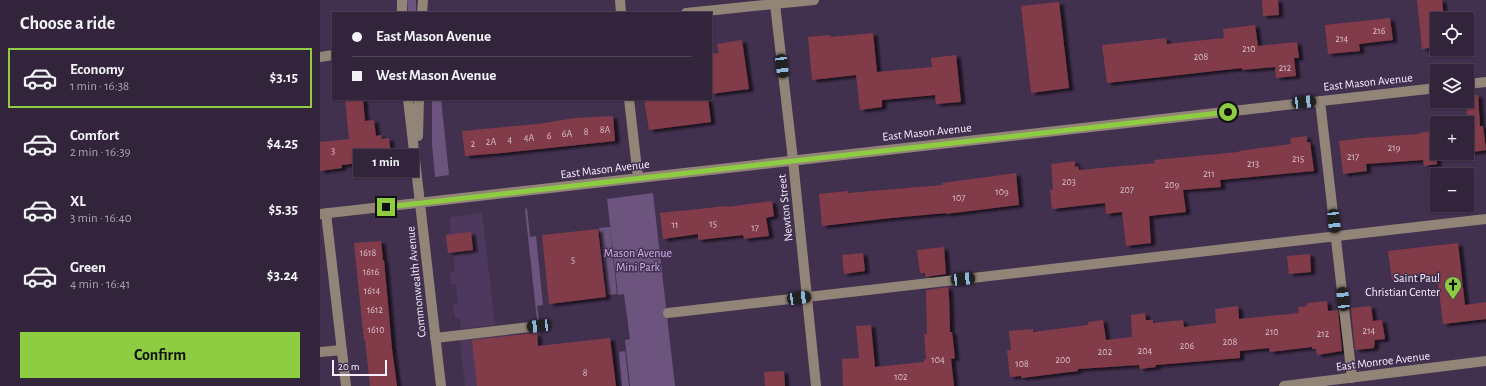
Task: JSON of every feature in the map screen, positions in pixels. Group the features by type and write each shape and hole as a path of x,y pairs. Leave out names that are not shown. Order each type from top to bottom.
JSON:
{"street":[{"path":"402,0 402,12"},
{"path":"422,12 423,0"},
{"path":"620,0 621,12"},
{"path":"696,12 814,0"},
{"name":"Newton Street","path":"775,4 793,160 816,386"},
{"path":"320,57 332,55"},
{"path":"1474,83 1486,82"},
{"name":"East Mason Avenue","path":"323,213 1430,89"},
{"name":"Commonwealth Avenue","path":"408,100 441,386"},
{"name":"Commonwealth Avenue","path":"416,174 419,100"},
{"path":"629,100 638,178"},
{"path":"1320,101 1352,378"},
{"path":"323,213 346,386"},
{"path":"668,314 1486,219"},
{"path":"435,338 539,326"},
{"path":"320,352 342,350"},
{"name":"East Monroe Avenue","path":"1284,386 1352,378 1366,381 1486,361"}],"shaded area":[{"path":"482,213 495,325 461,329 460,318 455,318 453,304 458,304 456,284 451,284 450,273 455,272 453,252 448,253 446,235 451,234 450,217"},
{"path":"540,332 546,386 465,386 460,340"}],"green space":[{"path":"407,0 416,0 416,12 408,12"},
{"path":"432,100 441,100 449,175 435,177 432,145"},
{"name":"Mason Avenue Mini Park","path":"653,193 675,386 630,386 625,340 630,339 624,294 618,295 607,199"},
{"path":"527,208 530,237 536,236 543,305 537,306 539,320 537,320 525,209"},
{"path":"610,227 617,294 607,295 599,228"},
{"path":"625,351 629,386 622,386 619,352"}],"building":[{"path":"1262,0 1278,0 1279,15 1263,16"},
{"path":"1417,0 1442,0 1443,12 1430,12 1430,48 1422,49"},
{"path":"1059,2 1069,88 1031,93 1021,6"},
{"path":"1390,18 1393,40 1359,44 1360,51 1328,54 1325,25"},
{"path":"1255,25 1258,46 1297,42 1299,58 1294,58 1296,76 1276,78 1275,67 1242,70 1242,68 1107,83 1102,45 1166,38 1167,44 1224,38 1223,29"},
{"path":"873,33 877,72 932,67 931,58 956,55 961,102 936,104 935,95 882,100 882,107 860,110 856,75 812,80 808,37 830,35 831,37"},
{"path":"742,40 749,89 712,94 712,54 719,53 717,44"},
{"path":"1474,95 1478,95 1480,126 1483,126 1486,150 1474,152 1474,116 1467,116 1467,108 1474,108"},
{"path":"345,100 363,100 365,121 374,120 376,136 381,135 382,139 389,138 391,155 384,156 384,160 342,165 342,168 320,171 320,142 349,139"},
{"path":"644,100 708,100 711,122 649,130"},
{"path":"613,116 615,141 465,156 462,131 538,124 575,118"},
{"path":"1430,131 1430,160 1437,160 1437,164 1424,166 1423,160 1366,164 1367,171 1343,174 1339,141"},
{"path":"1307,136 1307,142 1310,142 1314,171 1220,180 1221,187 1183,190 1186,212 1149,216 1151,243 1126,246 1122,212 1106,214 1105,203 1052,209 1050,190 1053,190 1051,164 1075,161 1075,167 1078,166 1079,170 1155,163 1154,160 1239,152 1291,144 1290,138"},
{"path":"1016,173 1019,205 946,214 891,218 822,226 819,194 943,185 942,183"},
{"path":"772,201 774,216 766,218 769,236 744,239 743,235 698,240 698,234 663,239 660,213"},
{"path":"598,229 606,297 549,304 542,235"},
{"path":"471,232 473,250 448,253 446,235"},
{"path":"381,241 397,386 370,386 364,340 354,243"},
{"name":"Saint Paul Christian Center","path":"1458,243 1465,305 1486,302 1486,319 1443,324 1437,275 1392,280 1388,251"},
{"path":"944,247 946,274 925,277 925,273 920,273 917,250"},
{"path":"863,253 865,271 844,274 842,255"},
{"path":"1310,254 1311,272 1289,274 1287,256"},
{"path":"948,287 950,332 952,332 955,358 951,359 954,386 843,386 842,359 859,358 856,326 871,325 875,367 924,362 924,359 926,359 924,334 927,334 926,290"},
{"path":"1327,301 1328,311 1338,310 1342,351 1317,355 1316,349 1312,349 1312,347 1270,352 1269,348 1240,351 1240,358 1156,365 1156,367 1140,369 1139,365 1078,369 1078,371 1021,378 1021,376 1010,377 1007,350 1011,350 1009,331 1033,329 1033,332 1088,325 1088,322 1103,320 1106,340 1132,337 1131,315 1145,313 1146,320 1153,320 1153,323 1183,320 1184,327 1216,323 1215,309 1238,306 1239,319 1299,313 1298,307 1307,306 1307,303"},
{"path":"1371,306 1373,321 1382,320 1385,339 1375,340 1374,348 1355,350 1351,308"},
{"path":"537,333 538,346 610,338 616,386 477,386 472,340"},
{"path":"784,371 785,386 765,386 764,372"}],"place":[{"name":"Saint Paul Christian Center","path":"1453,300"}],"route":[{"path":"386,207 1228,112"}]}
